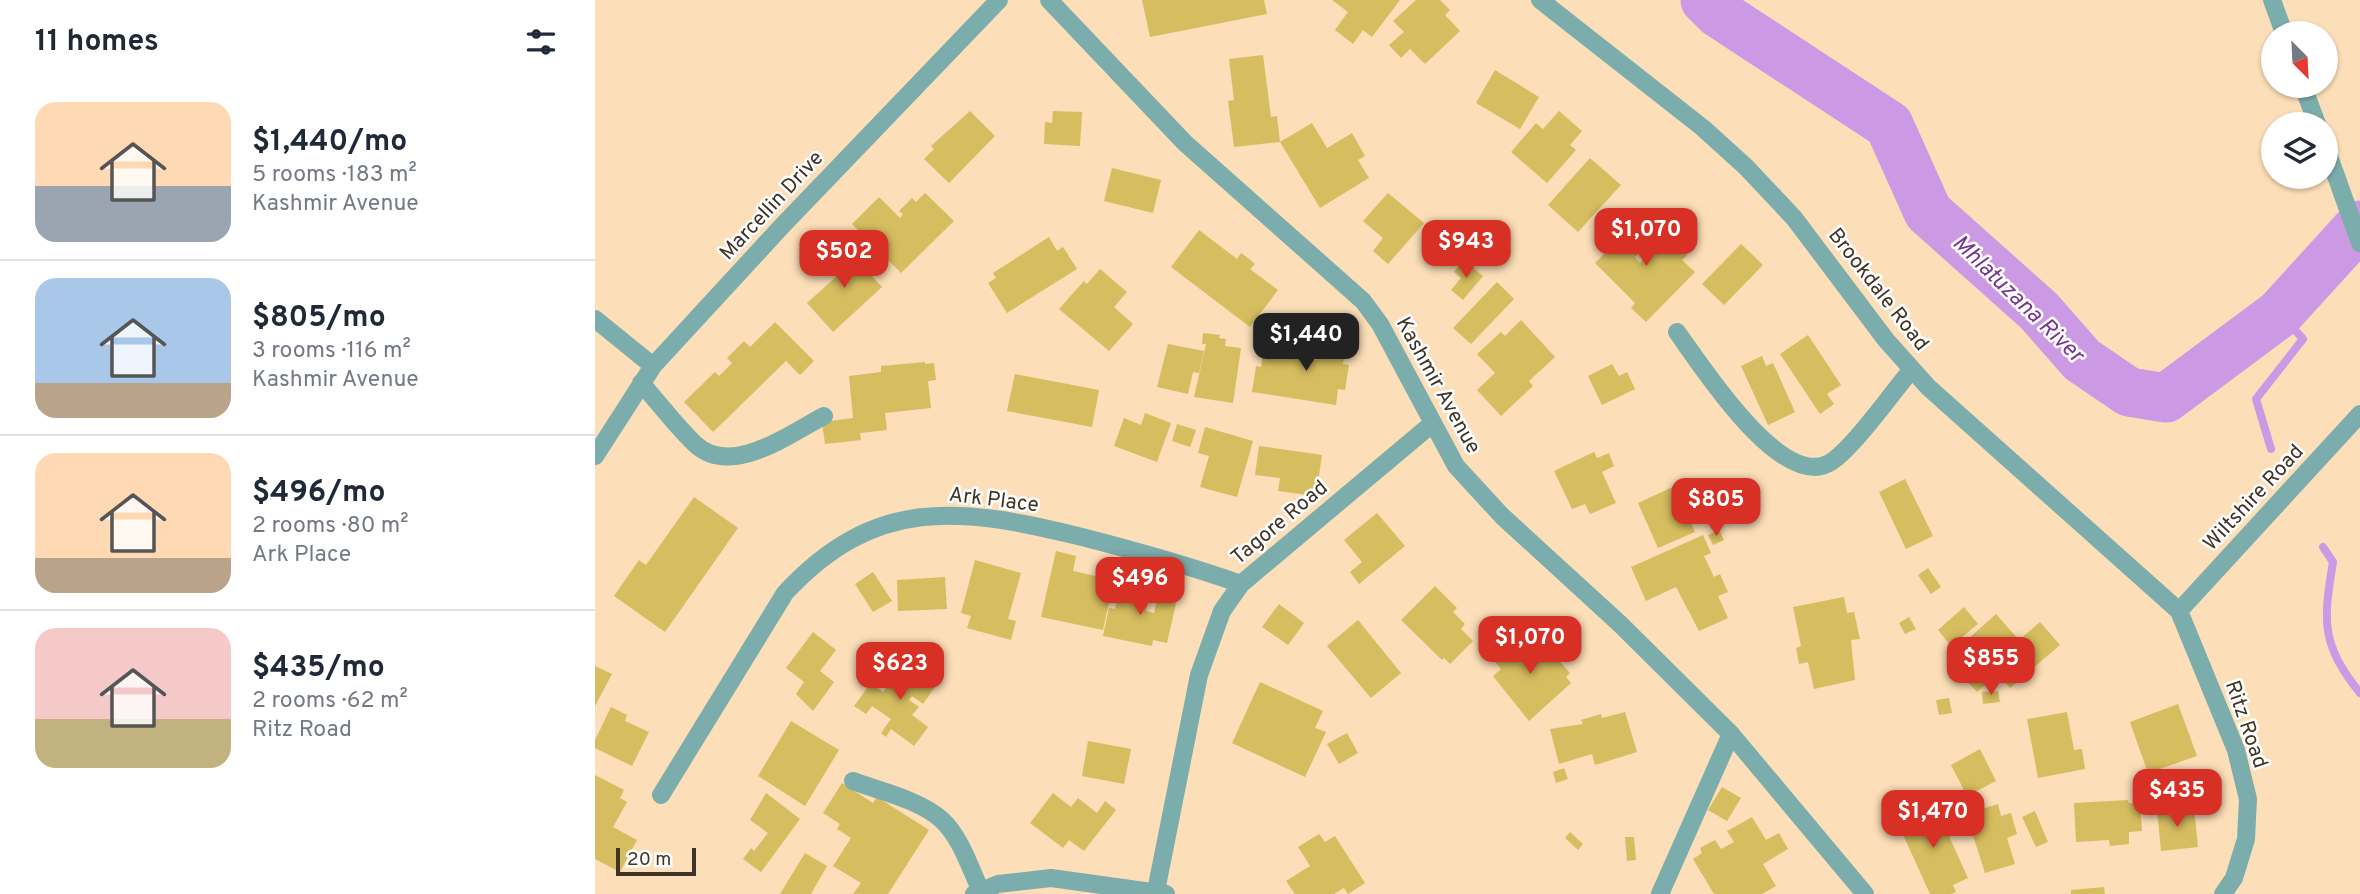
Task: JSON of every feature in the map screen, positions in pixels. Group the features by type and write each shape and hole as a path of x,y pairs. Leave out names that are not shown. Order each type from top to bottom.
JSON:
{"street":[{"name":"Marcellin Drive","path":"595,456 653,366 782,226 999,0"},
{"name":"Kashmir Avenue","path":"1049,0 1185,143 1363,301 1380,324 1456,466 1501,516 1620,624 1731,734 1865,894"},
{"name":"Brookdale Road","path":"1540,0 1703,128 1746,167 1794,218 1886,340 1912,369 2024,474 2179,611"},
{"path":"2272,0 2280,21"},
{"path":"2338,182 2360,243"},
{"path":"595,319 653,366"},
{"path":"1677,332 1735,412 1783,457 1801,466 1816,468 1839,457 1912,369"},
{"path":"641,383 697,446 716,456 745,455 824,416"},
{"name":"Wiltshire Road","path":"2179,611 2360,414"},
{"name":"Tagore Road","path":"1161,892 1199,676 1222,611 1241,584 1433,423"},
{"name":"Ark Place","path":"661,795 785,593 811,566 843,544 879,527 928,514 1014,520 1169,558 1241,584"},
{"name":"Ritz Road","path":"2179,611 2236,750 2248,799 2246,839 2234,878 2223,894"},
{"path":"1660,894 1731,734"},
{"path":"853,781 904,800 941,819 964,853 978,893 1011,881 1051,878 1161,892"}],"building":[{"path":"1142,0 1264,0 1267,14 1150,37"},
{"path":"1332,0 1400,0 1372,37 1363,30 1353,44 1335,30 1348,12"},
{"path":"1416,0 1440,0 1450,10 1445,15 1460,31 1425,64 1410,49 1401,58 1389,45 1404,32 1393,21"},
{"path":"1263,55 1271,117 1277,116 1280,142 1234,147 1228,101 1234,100 1229,59"},
{"path":"1495,70 1539,97 1520,129 1476,103"},
{"path":"970,111 995,136 949,183 924,159 934,149 931,146"},
{"path":"1053,111 1082,112 1080,146 1044,144 1045,122 1052,123"},
{"path":"1559,111 1582,131 1570,145 1576,150 1547,183 1511,152 1536,123 1543,129"},
{"path":"1312,123 1327,148 1352,133 1365,156 1358,160 1369,178 1320,208 1280,142"},
{"path":"1590,158 1621,185 1578,232 1548,205"},
{"path":"1112,168 1161,180 1153,213 1104,201"},
{"path":"925,193 954,221 901,273 852,224 879,197 900,218 903,214 899,211 912,198 916,202"},
{"path":"1388,193 1424,223 1388,264 1373,251 1383,238 1363,221"},
{"path":"1644,214 1660,231 1635,257 1640,263 1667,235 1687,255 1682,260 1695,272 1646,322 1631,308 1635,303 1595,263"},
{"path":"1199,230 1237,259 1241,253 1248,258 1255,264 1250,269 1278,290 1250,327 1171,267"},
{"path":"1049,237 1057,251 1063,247 1077,269 1007,313 988,283 996,278 993,273"},
{"path":"1741,244 1763,265 1724,305 1702,284"},
{"path":"844,246 882,287 833,332 807,303 837,276 826,264"},
{"path":"1464,260 1483,276 1463,300 1451,290 1461,278 1454,272"},
{"path":"1100,269 1127,292 1114,307 1133,324 1109,351 1059,309 1084,281 1087,284"},
{"path":"1497,282 1514,299 1471,344 1453,328"},
{"path":"1521,320 1555,357 1529,381 1533,386 1501,416 1477,390 1495,373 1477,354 1501,332 1505,336"},
{"path":"775,322 814,361 800,375 786,361 713,432 684,402 715,372 719,376 732,363 727,358 744,341 750,347"},
{"path":"1322,330 1348,334 1343,364 1349,365 1345,390 1338,389 1336,405 1252,392 1256,366 1261,367 1263,352 1317,360"},
{"path":"1203,333 1220,335 1219,338 1226,339 1225,346 1241,348 1233,403 1194,397 1206,344 1202,344"},
{"path":"1808,335 1841,385 1827,394 1834,404 1820,414 1780,354"},
{"path":"1168,344 1204,351 1199,373 1193,372 1188,394 1157,387"},
{"path":"1762,356 1766,366 1773,363 1795,412 1768,425 1741,366"},
{"path":"934,363 936,380 928,381 931,408 885,413 887,430 860,433 861,440 825,444 822,422 853,418 849,376 881,372 881,366"},
{"path":"1612,364 1619,376 1627,372 1635,389 1602,405 1588,376"},
{"path":"1015,374 1099,390 1092,427 1007,411"},
{"path":"1145,413 1171,423 1157,462 1114,446 1124,418 1141,425"},
{"path":"1177,424 1196,430 1190,447 1172,441"},
{"path":"1205,427 1253,441 1237,497 1200,487 1209,456 1198,453"},
{"path":"1259,446 1322,455 1316,496 1278,491 1280,478 1255,475"},
{"path":"1594,452 1597,458 1609,453 1614,466 1602,472 1616,503 1590,514 1585,504 1572,509 1554,471"},
{"path":"1905,479 1933,536 1906,549 1879,492"},
{"path":"1675,486 1695,532 1658,548 1638,503"},
{"path":"694,497 738,528 665,632 614,596 639,560 646,565"},
{"path":"1377,513 1405,546 1359,584 1350,572 1362,562 1344,540"},
{"path":"1719,530 1724,540 1713,545 1708,535"},
{"path":"1703,535 1711,553 1704,556 1714,577 1720,574 1728,592 1718,596 1728,618 1699,631 1676,587 1646,601 1631,567"},
{"path":"1056,551 1076,556 1073,571 1114,580 1103,630 1041,617"},
{"path":"975,560 1021,573 1008,619 1016,621 1011,640 967,628 971,616 961,613"},
{"path":"1928,568 1941,587 1931,594 1918,575"},
{"path":"873,572 892,601 873,612 855,584"},
{"path":"945,577 947,609 898,611 897,580"},
{"path":"1121,584 1151,591 1146,611 1154,613 1158,595 1177,599 1167,643 1153,640 1152,646 1103,636 1109,608 1115,609"},
{"path":"1435,586 1457,608 1453,612 1465,624 1461,629 1473,641 1450,664 1444,658 1442,660 1401,620"},
{"path":"1844,597 1847,613 1854,612 1860,639 1851,640 1855,680 1814,689 1808,662 1799,664 1796,648 1801,646 1793,607"},
{"path":"1279,604 1304,623 1288,645 1262,627"},
{"path":"1964,607 1978,624 1951,646 1938,630"},
{"path":"1996,614 2019,640 2040,622 2060,645 2010,688 1998,674 1977,692 1966,680 1988,662 1968,639"},
{"path":"1909,617 1916,629 1905,634 1899,623"},
{"path":"1358,620 1401,673 1371,698 1327,646"},
{"path":"1524,631 1549,659 1554,655 1570,673 1566,677 1571,683 1529,721 1493,676 1501,669 1493,659"},
{"path":"813,632 836,650 820,671 834,682 813,711 796,694 804,682 786,668"},
{"path":"905,662 937,684 923,704 912,696 909,700 919,707 912,715 928,727 914,746 891,729 886,737 881,733 891,719 872,706 866,714 854,706 871,683 883,692"},
{"path":"595,666 612,674 595,706"},
{"path":"1260,682 1323,711 1315,728 1326,732 1305,777 1232,743"},
{"path":"1998,691 2000,702 1983,704 1982,692"},
{"path":"1949,698 1952,713 1939,715 1936,700"},
{"path":"2178,704 2197,756 2148,773 2130,722"},
{"path":"611,707 627,715 625,721 649,732 632,766 595,748 595,740"},
{"path":"1625,712 1637,752 1595,765 1592,754 1559,764 1550,729 1583,724 1581,720 1601,714 1602,718"},
{"path":"2067,712 2074,750 2082,749 2085,769 2038,778 2027,719"},
{"path":"791,721 839,750 805,806 758,776"},
{"path":"1347,733 1358,753 1339,764 1327,744"},
{"path":"1088,741 1131,749 1124,784 1082,776"},
{"path":"1980,749 1996,781 1967,796 1951,765"},
{"path":"1564,768 1568,779 1556,783 1553,772"},
{"path":"595,775 624,790 620,798 627,802 613,827 637,840 620,872 595,859"},
{"path":"842,783 873,803 877,797 929,830 888,894 853,894 861,883 833,866 851,838 837,829 840,824 823,813"},
{"path":"1722,787 1741,798 1727,821 1708,810"},
{"path":"766,793 800,819 761,872 743,859 751,848 754,851 768,833 750,820"},
{"path":"1053,793 1071,807 1078,798 1097,813 1105,801 1116,810 1084,851 1069,840 1063,848 1030,823"},
{"path":"2128,800 2129,803 2140,803 2142,831 2129,832 2129,844 2110,846 2109,840 2076,842 2074,803"},
{"path":"1933,801 1968,878 1953,885 1956,892 1951,894 1930,894 1900,828 1908,825 1903,814"},
{"path":"1998,804 2001,816 2011,813 2017,834 2007,838 2015,864 1985,873 1966,814"},
{"path":"2194,806 2198,847 2161,851 2157,810"},
{"path":"2035,811 2048,842 2036,847 2022,817"},
{"path":"1752,817 1766,840 1779,833 1788,849 1763,864 1776,886 1762,894 1714,894 1693,859 1702,853 1700,848 1715,840 1721,849 1734,842 1727,831"},
{"path":"1570,832 1583,844 1578,850 1565,838"},
{"path":"1319,834 1325,842 1335,836 1365,883 1348,894 1344,888 1334,894 1295,894 1286,881 1310,866 1298,847"},
{"path":"1625,837 1634,837 1636,860 1627,861"},
{"path":"805,853 827,866 811,894 780,894"},
{"path":"2104,887 2105,894 2071,894 2071,890"}],"waterway":[{"name":"Mhlatuzana River","path":"1705,0 1718,13 1889,125 1928,212 2039,311 2082,360 2129,392 2166,398 2279,314 2360,225"},
{"path":"2265,325 2294,329 2303,339 2256,399 2271,449"},
{"path":"2323,547 2333,562 2328,601 2328,632 2338,660 2360,693"}]}
